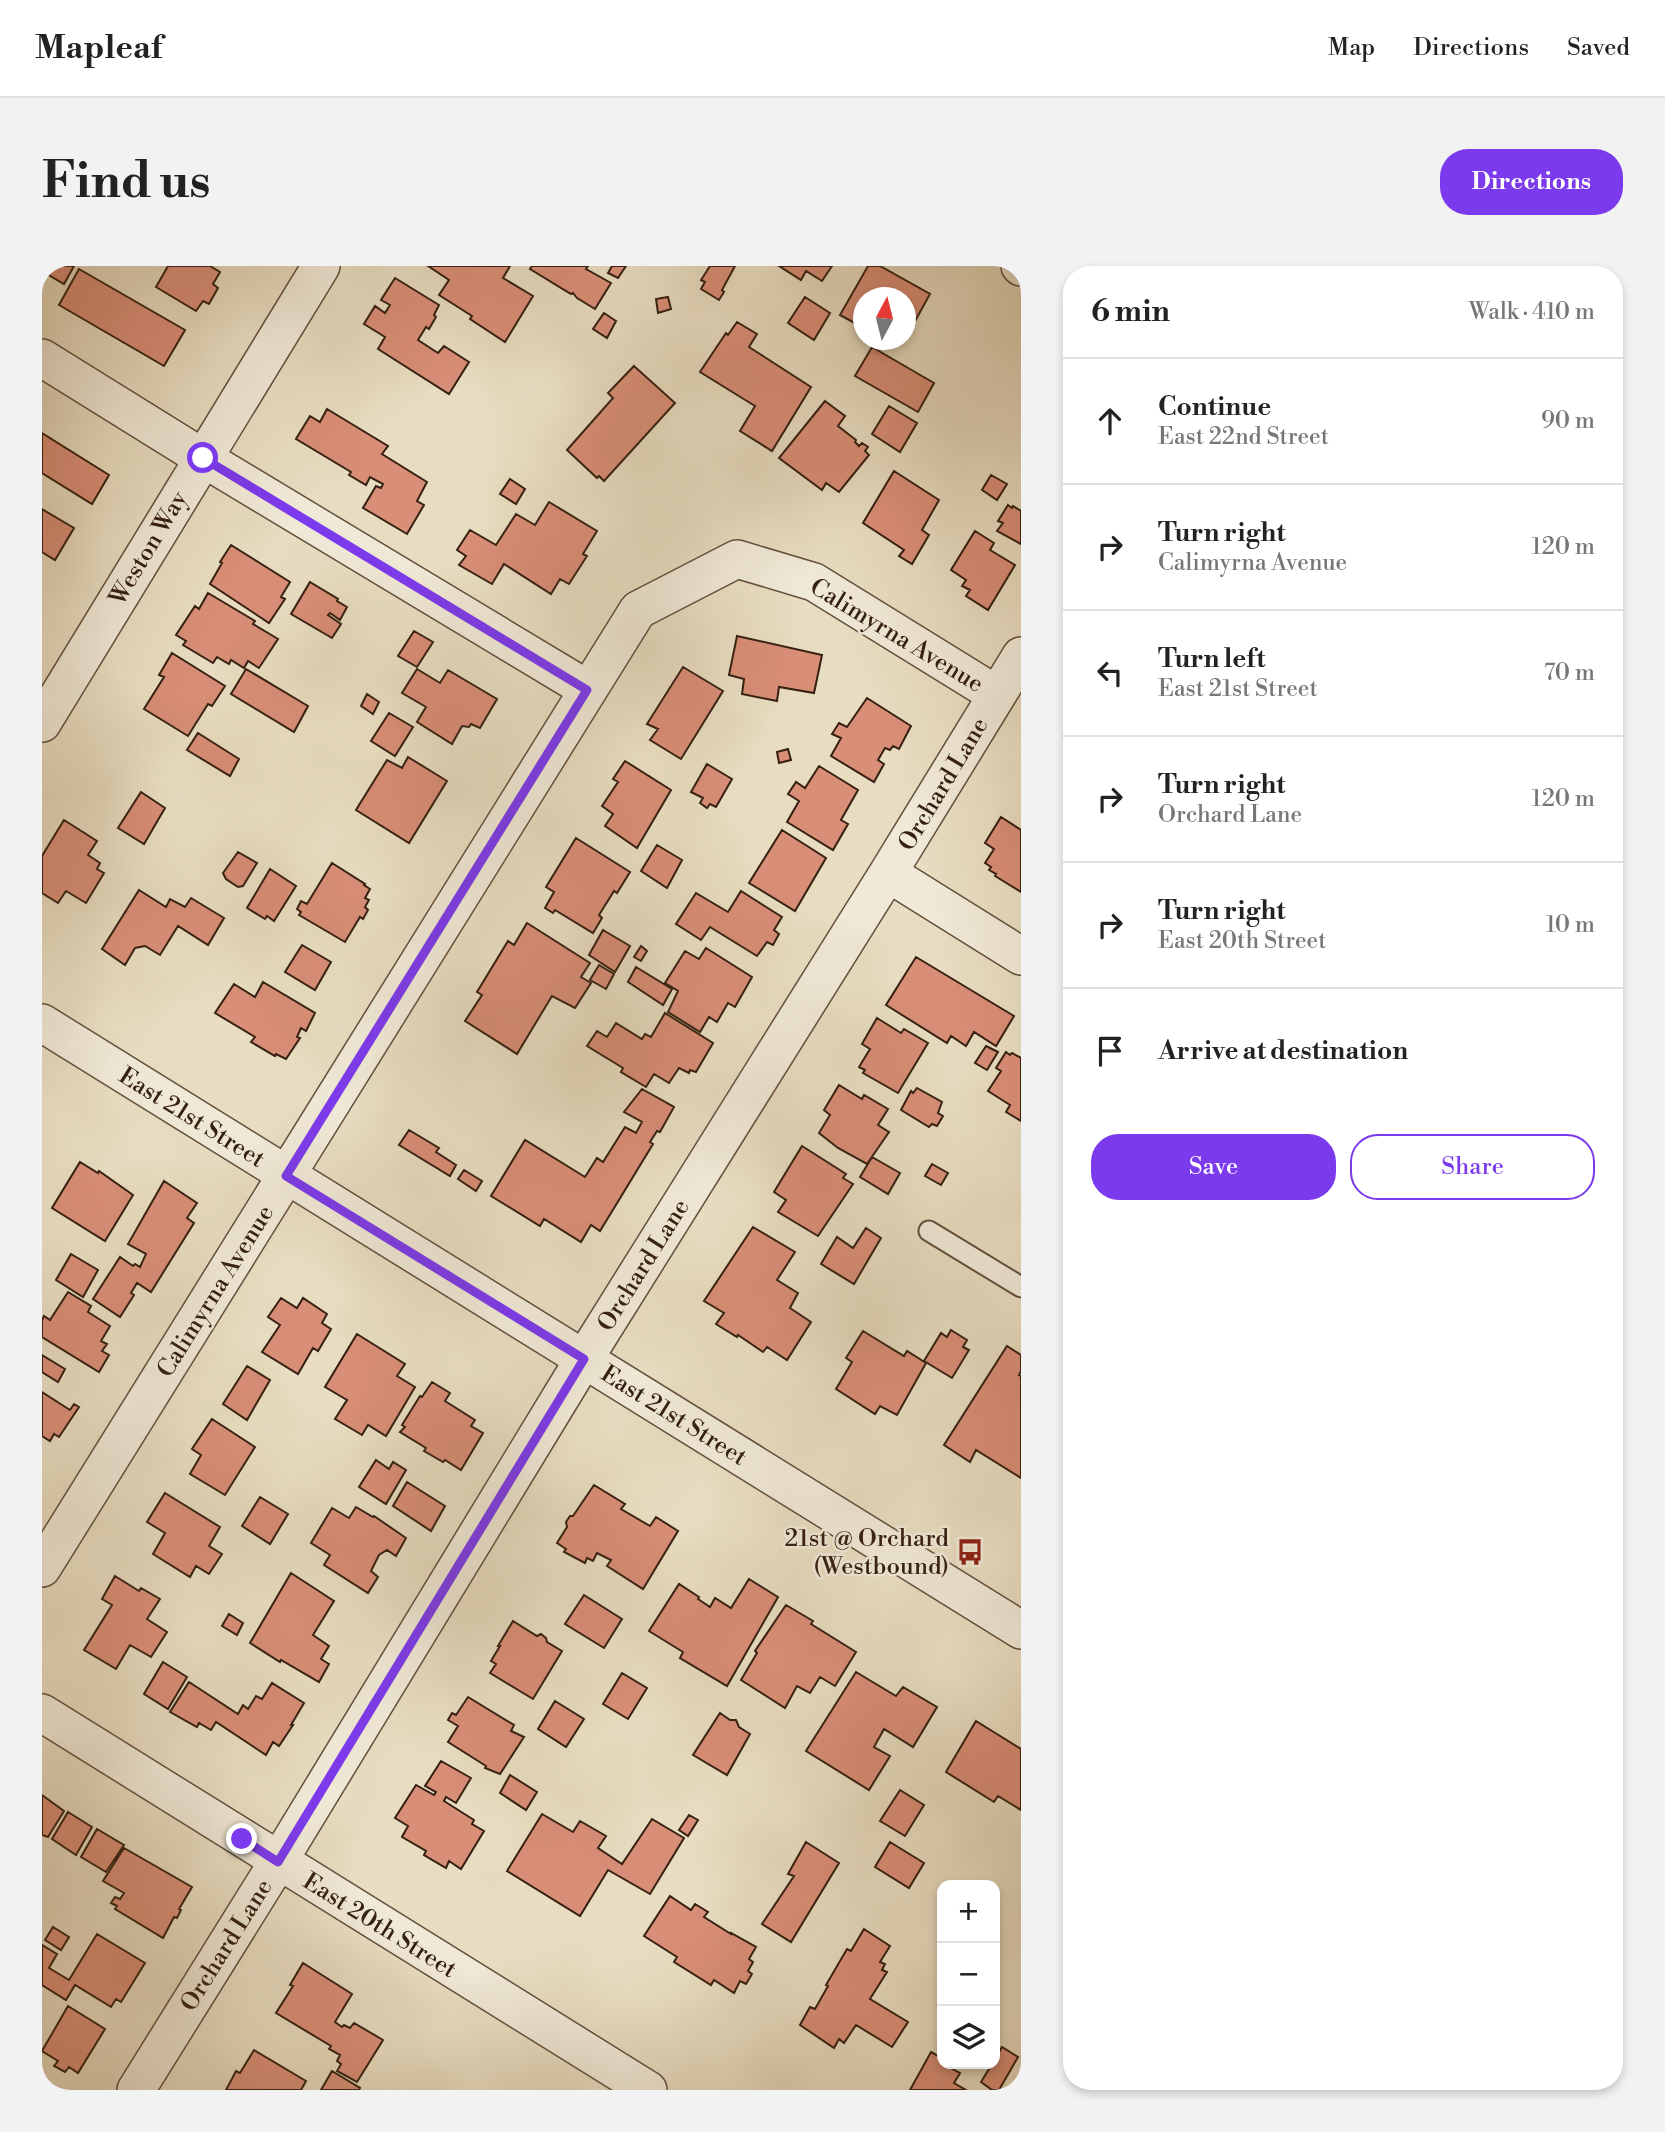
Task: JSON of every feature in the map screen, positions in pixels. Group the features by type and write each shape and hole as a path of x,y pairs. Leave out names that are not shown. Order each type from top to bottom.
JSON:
{"street":[{"name":"Weston Way","path":"42,723 321,266"},
{"path":"42,358 587,690"},
{"name":"Calimyrna Avenue","path":"42,1568 638,610 737,559 814,582 997,695"},
{"name":"Orchard Lane","path":"136,2090 584,1359 1021,656"},
{"path":"888,873 1021,956"},
{"name":"East 21st Street","path":"42,1023 1021,1630"},
{"name":"East 20th Street","path":"42,1713 648,2090"}],"lane":[{"path":"929,1231 1021,1287"}],"building":[{"path":"42,266 74,266 64,284 42,271"},
{"path":"168,266 210,266 220,272 213,284 218,288 209,304 203,301 196,311 156,287"},
{"path":"428,266 510,266 503,278 533,296 505,342 439,295 449,280"},
{"path":"532,266 588,266 586,269 611,283 595,309 530,269"},
{"path":"612,266 626,266 618,278 608,273"},
{"path":"710,266 735,266 719,300 701,289 705,282 701,280"},
{"path":"779,266 832,266 822,281 806,271 801,280"},
{"path":"868,266 880,266 930,294 916,319 916,287 856,287"},
{"path":"79,269 185,330 164,366 59,305"},
{"path":"395,278 439,305 429,329 426,327 418,340 438,353 444,346 469,362 449,394 378,349 385,337 364,324 375,306 385,313 390,305 381,300"},
{"path":"853,292 853,322 840,315"},
{"path":"668,297 671,309 658,313 656,299"},
{"path":"805,297 830,313 814,340 788,323"},
{"path":"604,313 616,321 607,338 593,329"},
{"path":"737,322 757,334 749,347 811,387 772,451 740,431 755,406 700,372 726,333 728,335"},
{"path":"870,350 877,350 934,383 918,412 855,376"},
{"path":"634,366 675,403 604,481 599,476 597,478 567,450 613,398 608,393"},
{"path":"825,401 845,416 838,426 856,440 859,446 862,443 868,447 865,451 869,455 839,492 826,483 822,490 779,458"},
{"path":"889,406 917,423 900,452 872,434"},
{"path":"327,409 388,446 382,454 427,482 417,501 424,505 407,534 363,508 376,486 381,488 383,484 370,477 366,485 349,475 351,472 296,439 310,416 320,422"},
{"path":"42,433 109,475 92,504 42,473"},
{"path":"894,471 939,500 922,530 929,535 912,564 899,556 904,550 863,523"},
{"path":"991,475 1007,484 997,500 982,490"},
{"path":"510,479 525,489 516,504 500,494"},
{"path":"549,502 597,531 583,554 587,556 569,584 560,579 551,594 504,564 492,584 459,565 466,556 457,550 470,530 496,545 516,514 535,525"},
{"path":"1008,505 1021,511 1021,544 997,531 1003,523 998,521"},
{"path":"42,509 74,528 55,560 42,552"},
{"path":"975,531 994,543 990,550 1015,565 988,610 966,596 970,590 962,586 966,580 951,570"},
{"path":"231,545 290,582 281,597 285,599 269,623 210,584"},
{"path":"310,582 347,607 340,620 330,613 328,615 341,624 332,638 291,614"},
{"path":"208,593 255,621 253,624 278,639 259,668 248,661 244,668 231,660 229,664 217,657 213,663 183,645 186,641 176,635 195,606 199,609"},
{"path":"414,631 433,642 417,667 398,656"},
{"path":"737,636 822,655 814,693 779,687 777,701 742,694 744,679 729,675"},
{"path":"172,653 225,686 212,706 208,704 188,736 144,709 164,677 159,675"},
{"path":"683,667 723,691 681,759 650,740 658,729 647,724"},
{"path":"246,669 308,706 294,732 231,694"},
{"path":"417,669 440,683 448,670 497,699 480,728 471,724 469,727 462,726 452,744 417,722 426,707 402,693"},
{"path":"367,694 379,702 373,714 361,706"},
{"path":"867,698 911,726 899,749 893,746 890,750 885,748 878,760 884,764 874,782 831,756 841,738 832,734 839,723 847,727"},
{"path":"389,713 413,727 395,756 371,741"},
{"path":"198,733 239,759 230,776 187,750"},
{"path":"788,749 791,760 779,763 777,752"},
{"path":"408,757 447,781 409,843 356,810 387,760 402,768"},
{"path":"625,761 671,790 637,848 605,826 613,814 602,806 618,782 613,779"},
{"path":"707,764 732,779 716,807 710,804 707,808 700,803 703,798 691,792"},
{"path":"819,766 858,790 841,820 848,824 833,850 787,822 799,801 788,794 796,782 805,788"},
{"path":"141,792 165,808 144,844 118,828"},
{"path":"1001,817 1021,830 1021,892 995,876 996,874 989,870 991,867 985,863 994,849 985,843"},
{"path":"64,820 97,841 88,855 100,863 97,869 104,873 86,903 66,891 58,903 42,893 42,856"},
{"path":"782,830 826,858 795,911 749,883"},
{"path":"576,838 630,872 599,915 602,918 593,933 555,910 553,913 545,908 554,892 546,887"},
{"path":"657,845 682,860 667,888 641,871"},
{"path":"238,852 257,863 243,886 238,887 226,879 223,873"},
{"path":"332,863 370,889 365,898 369,900 365,907 368,910 363,919 360,917 345,942 299,915 301,912 297,909 301,901 307,904"},
{"path":"270,869 296,886 274,921 267,916 265,919 247,908"},
{"path":"139,890 166,907 170,899 185,907 191,898 224,918 208,945 178,926 160,955 145,946 135,948 125,965 102,949"},
{"path":"741,891 782,917 774,930 779,934 773,945 767,942 757,956 710,927 701,940 676,924 696,893 728,912"},
{"path":"527,923 590,963 581,977 591,983 575,1008 552,996 517,1054 465,1021 482,995 477,992 508,941 514,945"},
{"path":"603,930 630,946 615,972 589,955"},
{"path":"302,945 331,962 315,990 285,972"},
{"path":"641,946 647,951 641,961 634,957"},
{"path":"706,948 752,977 735,1007 728,1003 717,1022 709,1017 700,1032 668,1012 678,991 665,983 685,951 699,959"},
{"path":"916,957 1014,1016 996,1046 974,1032 966,1046 951,1036 947,1043 886,1005"},
{"path":"599,965 614,974 606,989 590,980"},
{"path":"636,967 672,989 663,1005 628,982"},
{"path":"263,982 315,1013 306,1031 301,1028 297,1037 300,1038 286,1059 276,1054 275,1056 251,1042 255,1037 215,1013 234,984 255,997"},
{"path":"665,1013 713,1043 696,1072 690,1070 689,1073 679,1068 669,1083 654,1074 646,1087 621,1072 623,1068 587,1046 597,1031 607,1037 616,1023 642,1039 645,1034 651,1037"},
{"path":"877,1018 901,1033 904,1029 928,1043 898,1093 863,1073 865,1070 859,1067 870,1049 862,1044"},
{"path":"986,1046 998,1052 987,1070 975,1063"},
{"path":"1006,1052 1021,1058 1021,1121 1006,1112 1010,1105 988,1091 1001,1071 996,1068"},
{"path":"839,1085 862,1099 864,1095 888,1109 878,1125 889,1132 867,1164 838,1148 819,1133 830,1115 824,1110"},
{"path":"917,1088 942,1102 938,1113 943,1116 937,1126 932,1124 929,1127 901,1110 911,1091 913,1093"},
{"path":"642,1089 674,1107 660,1132 657,1131 650,1142 653,1144 600,1231 591,1225 581,1242 544,1219 540,1226 491,1196 525,1140 585,1177 597,1158 603,1162 625,1127 636,1133 642,1122 624,1112"},
{"path":"409,1130 439,1148 436,1152 456,1165 450,1176 399,1145"},
{"path":"802,1146 846,1174 843,1178 853,1184 818,1236 778,1212 786,1200 774,1192"},
{"path":"872,1157 900,1173 888,1194 860,1177"},
{"path":"80,1162 98,1173 99,1171 133,1195 105,1241 52,1208"},
{"path":"932,1164 948,1173 941,1185 925,1176"},
{"path":"464,1170 482,1181 476,1191 458,1179"},
{"path":"164,1181 197,1203 187,1218 194,1223 151,1292 137,1283 131,1293 134,1295 120,1317 93,1299 120,1257 133,1266 135,1264 140,1267 146,1254 128,1244"},
{"path":"753,1227 795,1252 777,1280 798,1293 790,1308 811,1322 787,1360 767,1347 763,1352 716,1324 724,1313 704,1301"},
{"path":"866,1228 881,1238 854,1284 821,1264 837,1237 853,1248"},
{"path":"71,1254 98,1270 83,1297 56,1280"},
{"path":"68,1292 91,1306 88,1312 110,1326 101,1341 107,1344 102,1351 109,1355 99,1372 42,1337 44,1316 50,1320"},
{"path":"281,1298 297,1308 303,1298 327,1314 322,1323 331,1329 318,1351 313,1348 298,1374 262,1352 280,1325 268,1317"},
{"path":"951,1330 967,1340 963,1347 969,1350 952,1378 924,1361 941,1333 947,1337"},
{"path":"863,1331 904,1356 907,1351 926,1363 897,1415 880,1406 875,1414 836,1389 852,1362 846,1358"},
{"path":"357,1334 405,1364 397,1376 415,1387 386,1436 368,1425 362,1435 335,1419 347,1400 325,1387"},
{"path":"1007,1346 1021,1355 1021,1478 976,1450 970,1462 944,1445"},
{"path":"42,1355 65,1369 58,1382 42,1372"},
{"path":"247,1366 270,1380 247,1420 223,1404"},
{"path":"432,1382 450,1393 445,1401 475,1420 471,1426 483,1433 461,1470 424,1451 426,1448 400,1432 420,1396 422,1397"},
{"path":"42,1392 70,1410 74,1404 79,1407 59,1437 54,1434 50,1441 42,1436"},
{"path":"212,1419 255,1447 225,1495 190,1474 201,1455 192,1449"},
{"path":"376,1460 389,1469 393,1462 406,1470 386,1504 359,1487"},
{"path":"407,1482 445,1506 431,1531 393,1506"},
{"path":"594,1485 625,1504 621,1509 650,1526 656,1517 678,1531 643,1589 607,1566 611,1560 597,1553 593,1561 587,1558 585,1563 564,1552 566,1549 557,1543 567,1527 566,1522"},
{"path":"165,1493 220,1527 209,1546 222,1554 209,1574 196,1566 190,1577 153,1554 165,1533 147,1522"},
{"path":"260,1497 288,1514 270,1544 242,1526"},
{"path":"356,1507 406,1538 396,1556 387,1550 379,1555 371,1571 378,1577 368,1593 324,1565 330,1555 311,1543 332,1508 349,1518"},
{"path":"291,1573 334,1601 313,1635 329,1646 321,1659 329,1664 319,1682 250,1643"},
{"path":"115,1576 139,1591 141,1588 160,1599 147,1619 167,1632 151,1657 130,1645 116,1669 84,1650 112,1605 102,1599"},
{"path":"749,1579 778,1597 727,1686 680,1658 683,1652 649,1631 679,1584 710,1607 715,1598 731,1608"},
{"path":"584,1595 622,1619 604,1648 565,1624"},
{"path":"786,1605 856,1652 835,1686 820,1677 810,1693 797,1686 785,1708 741,1680 757,1653 755,1651"},
{"path":"229,1614 243,1623 237,1635 222,1626"},
{"path":"513,1621 537,1636 541,1634 547,1642 562,1651 533,1699 490,1673 496,1664 491,1661"},
{"path":"163,1662 187,1677 168,1709 144,1694"},
{"path":"856,1672 896,1696 903,1687 937,1707 913,1747 884,1729 874,1747 890,1756 869,1790 806,1751"},
{"path":"622,1673 647,1688 628,1719 603,1704"},
{"path":"189,1682 238,1714 243,1705 248,1709 256,1696 262,1699 272,1683 304,1703 279,1746 273,1742 266,1755 216,1722 211,1730 199,1723 197,1727 170,1712"},
{"path":"468,1697 514,1725 511,1731 524,1737 500,1774 485,1768 486,1766 448,1742 458,1726 448,1720 452,1713 456,1715"},
{"path":"555,1701 584,1719 566,1747 538,1729"},
{"path":"720,1713 730,1720 736,1720 739,1727 750,1734 727,1775 693,1755"},
{"path":"976,1721 1021,1749 1021,1810 998,1796 994,1802 946,1772"},
{"path":"441,1761 471,1778 456,1803 446,1797 444,1801 474,1820 472,1824 484,1831 461,1869 449,1861 446,1868 424,1855 426,1851 402,1837 408,1826 395,1818 416,1785 434,1795 436,1792 425,1786"},
{"path":"510,1775 537,1792 526,1810 500,1793"},
{"path":"900,1790 924,1805 905,1836 880,1821"},
{"path":"42,1795 64,1811 48,1837 42,1835"},
{"path":"68,1812 92,1827 76,1855 52,1839"},
{"path":"542,1814 573,1832 580,1821 606,1836 598,1848 622,1864 652,1819 684,1838 650,1894 608,1870 580,1916 507,1871"},
{"path":"689,1815 698,1820 688,1836 679,1830"},
{"path":"97,1829 124,1845 106,1872 81,1857"},
{"path":"806,1842 839,1863 791,1942 762,1924 794,1876 788,1874"},
{"path":"890,1842 924,1863 909,1888 875,1867"},
{"path":"124,1848 192,1887 179,1909 181,1910 177,1918 174,1917 163,1938 115,1909 117,1906 111,1903 115,1897 120,1899 124,1893 103,1881"},
{"path":"670,1896 691,1910 695,1904 708,1912 704,1917 756,1947 749,1959 753,1962 748,1971 752,1974 746,1984 740,1981 734,1993 714,1980 711,1985 674,1962 677,1957 644,1936"},
{"path":"53,1927 69,1937 61,1950 45,1940"},
{"path":"864,1929 890,1946 880,1962 885,1964 882,1970 887,1972 870,1999 908,2022 892,2047 856,2025 844,2043 839,2039 834,2048 800,2025 810,2007 815,2009 847,1949 851,1951"},
{"path":"97,1934 145,1963 121,2002 116,1999 111,2007 75,1985 66,2000 42,1985 42,1945 57,1954 49,1968 69,1980"},
{"path":"303,1963 352,1994 335,2022 350,2028 354,2023 383,2040 357,2082 337,2071 341,2064 337,2061 340,2055 329,2049 331,2046 276,2013 293,1986 290,1985"},
{"path":"68,2006 105,2029 78,2073 69,2067 65,2072 54,2066 58,2061 42,2051"},
{"path":"1002,2047 1018,2057 999,2090 992,2090 981,2082 989,2069 1000,2069"},
{"path":"254,2050 306,2081 301,2090 226,2090 236,2071 240,2073"},
{"path":"931,2052 937,2055 937,2069 953,2069 960,2073 954,2083 966,2090 910,2090"},
{"path":"332,2071 360,2088 359,2090 321,2090"}],"place":[{"name":"21st @ Orchard (Westbound)","path":"970,1552"}],"route":[{"path":"203,458 587,690 286,1176 584,1359 278,1862 242,1839"}]}
